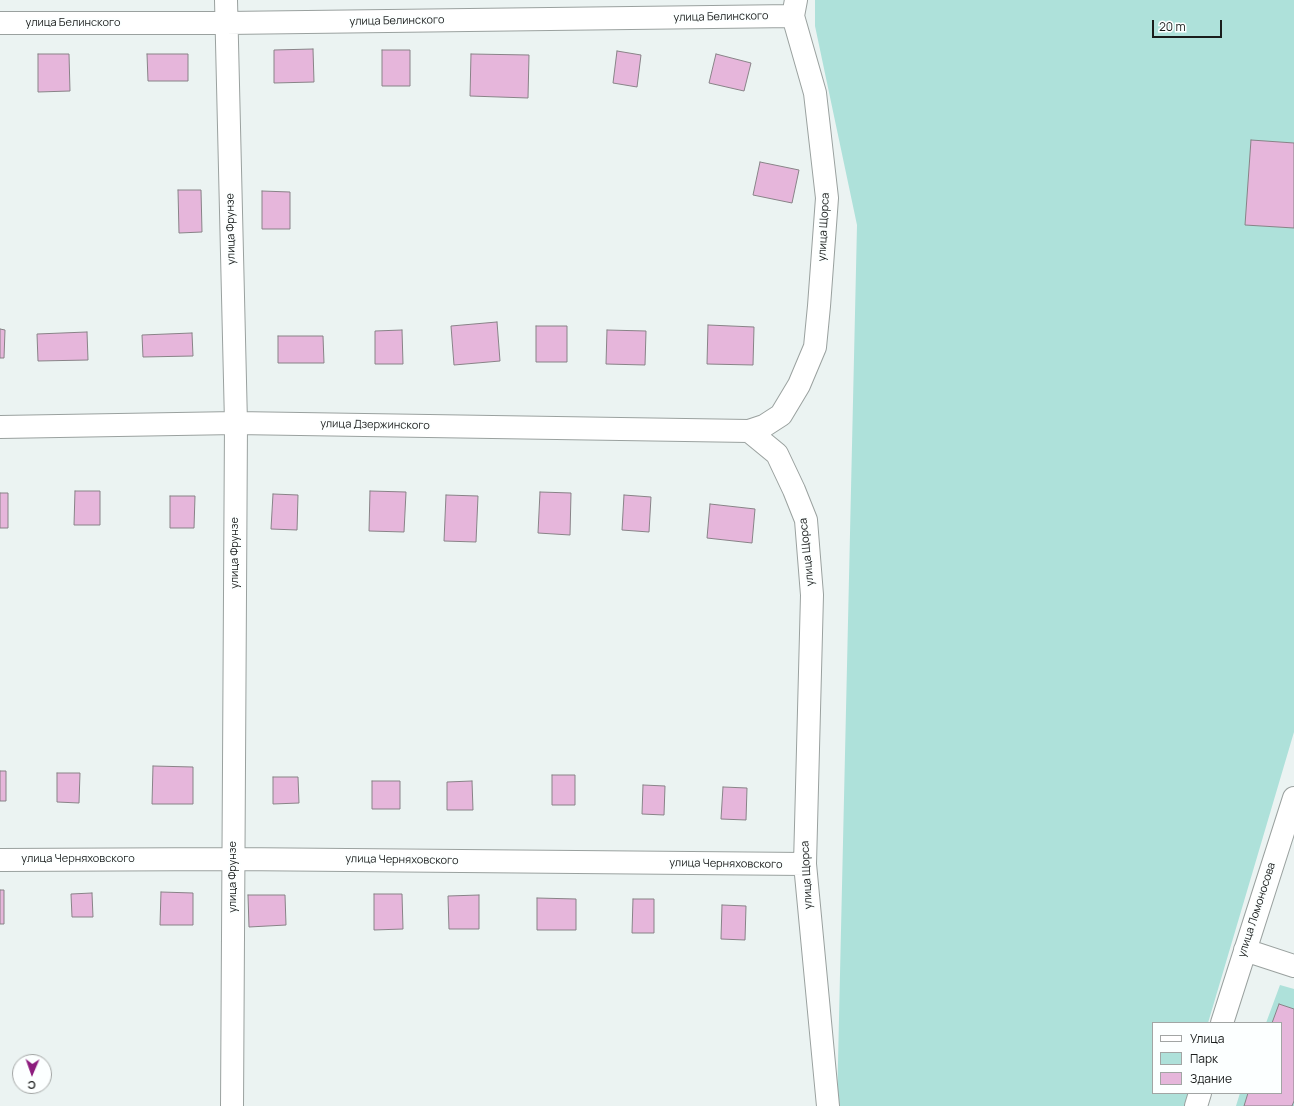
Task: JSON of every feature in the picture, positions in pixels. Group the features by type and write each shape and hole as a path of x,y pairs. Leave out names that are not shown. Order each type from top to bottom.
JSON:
{"street":[{"name":"улица Фрунзе","path":"226,0 236,423 232,1106"},
{"name":"улица Белинского","path":"0,23 226,23 795,8"},
{"name":"улица Щорса","path":"749,431 764,426 780,415 799,385 815,347 827,198 815,92 795,8"},
{"name":"улица Дзержинского","path":"0,427 236,423 749,431"},
{"name":"улица Щорса","path":"749,431 777,454 806,520 812,595 805,864 828,1106"},
{"name":"улица Ломоносова","path":"1222,1022 1244,950 1294,798"},
{"name":"улица Черняховского","path":"0,860 233,859 805,864"},
{"path":"1244,950 1294,966"},
{"path":"1196,1106 1200,1094"}],"green space":[{"path":"815,0 1294,0 1294,732 1208,1022 1152,1022 1152,1094 1188,1094 1184,1106 837,1106 857,225 815,26"},
{"path":"1280,985 1294,989 1294,1106 1236,1106 1240,1094 1282,1094 1282,1022 1266,1022"}],"building":[{"path":"313,49 314,82 274,83 274,50"},
{"path":"382,50 410,50 410,86 382,86"},
{"path":"617,51 641,55 637,87 613,83"},
{"path":"38,54 69,54 70,91 38,92"},
{"path":"147,54 188,54 188,81 148,81"},
{"path":"471,54 529,55 528,98 470,96"},
{"path":"716,54 751,63 744,91 709,83"},
{"path":"1251,140 1294,143 1294,228 1245,225"},
{"path":"760,162 799,170 792,203 753,195"},
{"path":"178,190 201,190 202,232 179,233"},
{"path":"262,191 290,192 290,229 262,229"},
{"path":"497,322 500,361 454,365 451,326"},
{"path":"708,325 754,327 753,365 707,364"},
{"path":"536,326 567,326 567,362 536,362"},
{"path":"0,329 5,330 4,358 0,358"},
{"path":"402,330 403,364 375,364 375,331"},
{"path":"607,330 646,331 645,365 606,364"},
{"path":"87,332 88,360 38,361 37,334"},
{"path":"192,333 193,356 143,357 142,335"},
{"path":"278,336 323,336 324,363 278,363"},
{"path":"75,491 100,491 100,525 74,525"},
{"path":"370,491 406,492 404,532 369,531"},
{"path":"540,492 571,493 570,535 538,533"},
{"path":"0,493 8,493 8,528 0,528"},
{"path":"273,494 298,495 297,530 271,529"},
{"path":"446,495 478,496 476,542 444,541"},
{"path":"624,495 651,497 649,532 622,530"},
{"path":"170,496 195,496 194,528 170,528"},
{"path":"710,504 755,509 752,543 707,538"},
{"path":"153,766 193,767 193,804 152,804"},
{"path":"0,771 6,771 6,801 0,801"},
{"path":"57,773 80,773 79,803 57,802"},
{"path":"552,775 575,775 575,805 552,805"},
{"path":"273,777 298,777 299,803 273,804"},
{"path":"372,781 400,781 400,809 372,809"},
{"path":"472,781 473,810 447,810 447,782"},
{"path":"643,785 665,786 664,815 642,814"},
{"path":"723,787 747,788 746,820 721,819"},
{"path":"0,890 4,890 4,924 0,924"},
{"path":"161,892 193,893 193,925 160,925"},
{"path":"92,893 93,917 72,917 71,894"},
{"path":"374,894 402,894 403,929 374,930"},
{"path":"248,895 285,895 286,925 249,927"},
{"path":"479,895 479,929 449,929 448,896"},
{"path":"537,898 576,899 576,930 537,930"},
{"path":"633,899 654,899 654,933 632,933"},
{"path":"722,905 746,906 745,940 721,939"},
{"path":"1279,1004 1294,1009 1294,1101 1292,1106 1244,1106 1248,1094 1282,1094 1282,1022 1272,1022"}]}
